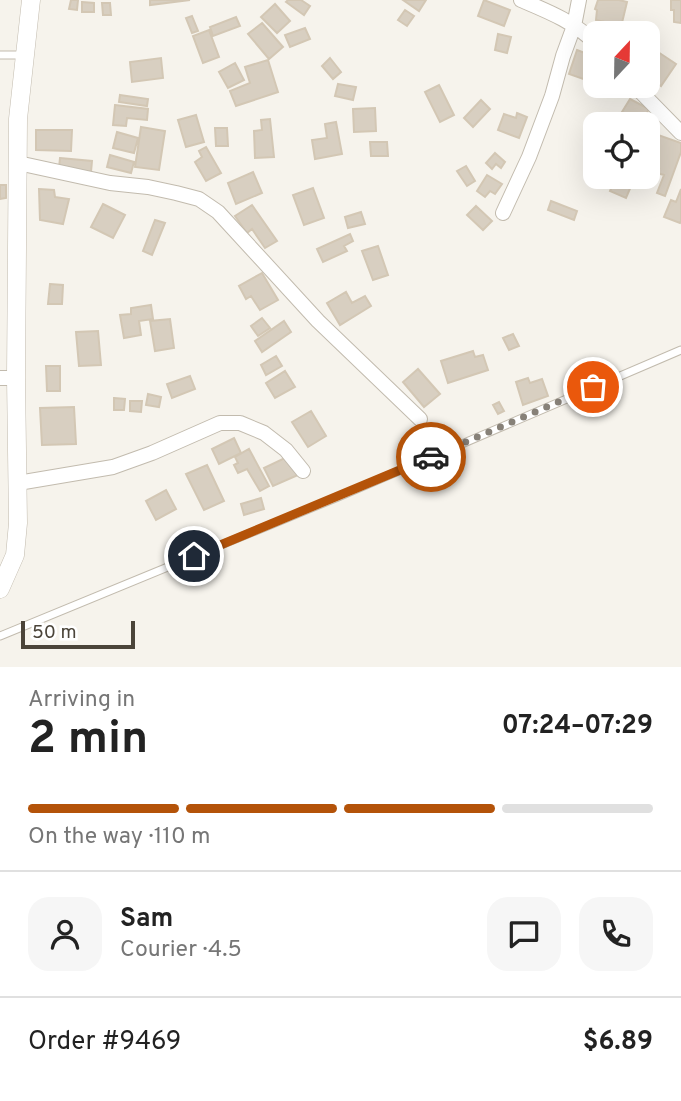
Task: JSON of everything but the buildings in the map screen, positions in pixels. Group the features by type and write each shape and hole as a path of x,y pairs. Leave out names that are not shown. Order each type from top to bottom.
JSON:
{"street":[{"path":"0,589 15,555 18,523 18,483 8,378 18,120 31,0"},
{"path":"521,0 549,12 583,33"},
{"path":"503,213 529,157 552,96 574,26 579,0"},
{"path":"647,98 681,133"},
{"path":"18,163 199,199 218,212 318,321 420,419"},
{"path":"18,483 113,467 220,423 240,423 264,433 286,450 303,471"}],"lane":[{"path":"0,55 25,55"},
{"path":"0,636 338,497 681,350"}],"way so far":[{"path":"431,457 593,387"}],"route":[{"path":"194,556 431,457"}]}
